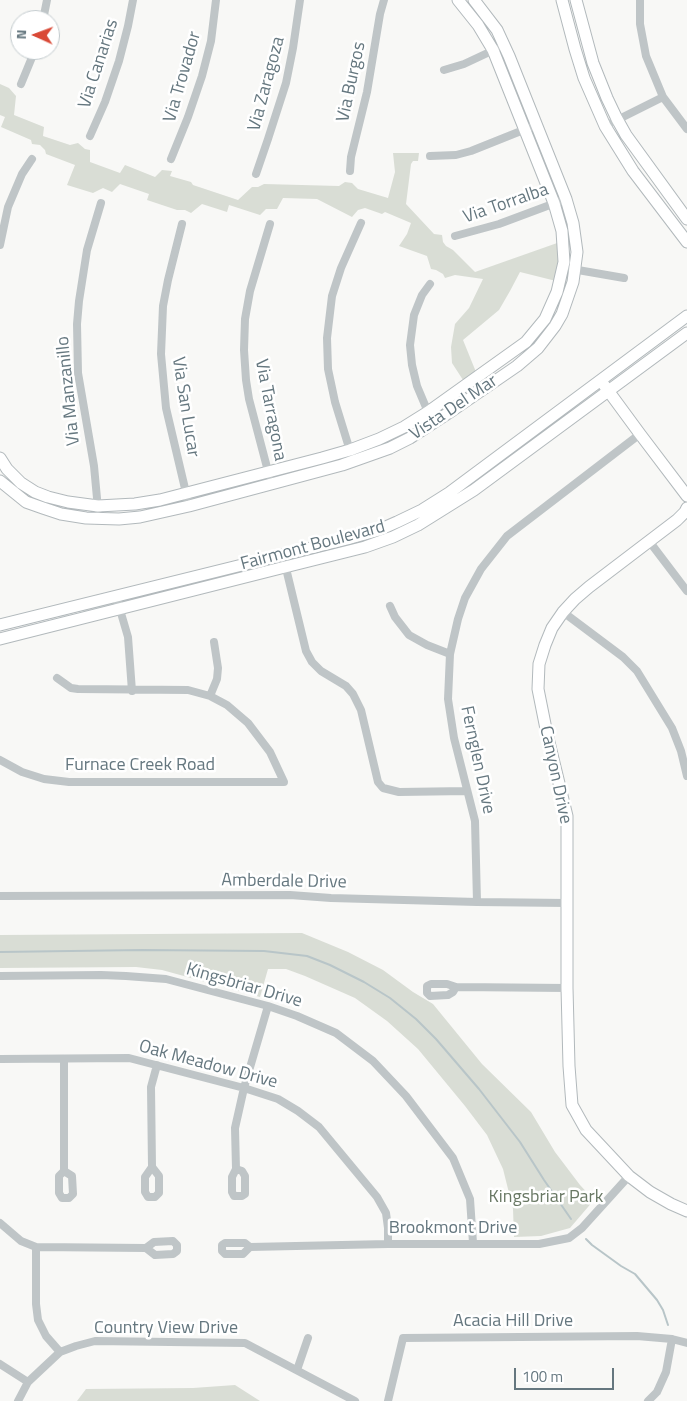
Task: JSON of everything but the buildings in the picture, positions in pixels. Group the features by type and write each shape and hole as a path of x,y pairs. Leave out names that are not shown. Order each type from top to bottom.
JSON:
{"street":[{"name":"Via Canarias","path":"90,136 105,102 119,61 133,0"},
{"name":"Via Trovador","path":"171,159 202,76 211,40 216,0"},
{"name":"Via Zaragoza","path":"256,174 286,83 300,0"},
{"name":"Via Burgos","path":"350,171 351,156 367,92 384,0"},
{"name":"Vista Del Mar","path":"0,458 7,469 21,483 35,492 68,502 98,506 135,504 186,493 350,450 393,433 428,412 515,350 531,336 545,320 561,281 570,268 577,252 574,223 566,199 493,50 478,25 458,0"},
{"name":"Vista Del Mar","path":"0,481 26,502 61,514 98,519 140,517 189,506 354,462 390,448 435,422 517,366 538,348 562,314 571,291 570,268 564,255 562,231 554,203 504,45 497,30 474,0"},
{"path":"562,0 584,78 605,126 630,167 687,242"},
{"path":"576,0 593,63 617,119 626,135 687,219"},
{"path":"640,0 640,24 646,56 663,97 687,129"},
{"path":"444,70 464,64 504,45"},
{"path":"22,84 31,60"},
{"path":"605,126 663,97"},
{"path":"430,156 448,156 464,153 531,127"},
{"path":"0,246 8,206 22,174 32,159"},
{"name":"Via Torralba","path":"455,236 499,224 566,199"},
{"name":"Via Manzanillo","path":"98,519 94,466 78,373 77,324 87,250 101,202"},
{"path":"354,462 331,384 328,369 327,338 334,290 341,268 361,223"},
{"name":"Via San Lucar","path":"182,224 173,256 163,306 161,354 166,408 189,506"},
{"name":"Via Tarragona","path":"270,224 250,291 244,350 249,398 271,484"},
{"path":"570,268 624,278"},
{"path":"430,284 422,295 414,315 410,345 412,365 420,396 435,422"},
{"name":"Fairmont Boulevard","path":"0,625 116,596 365,546 418,525 474,490 605,386 687,316"},
{"name":"Fairmont Boulevard","path":"605,386 687,333"},
{"path":"605,386 687,496"},
{"name":"Fernglen Drive","path":"477,902 475,821 454,738 448,699 450,654 465,598 481,569 507,536 640,434"},
{"name":"Canyon Drive","path":"687,508 686,512 677,520 589,587 563,612 552,628 545,645 539,664 538,689 567,816 568,1066 572,1105 586,1130 628,1176 671,1204 687,1211"},
{"path":"649,541 687,591"},
{"path":"284,562 306,651 320,671 346,686 353,694 361,710 378,782 383,788 399,792 467,791"},
{"name":"Fairmont Boulevard","path":"0,639 121,609 284,562"},
{"path":"116,596 128,636 132,690"},
{"path":"390,606 395,617 409,634 427,645 450,654"},
{"path":"563,612 624,657 637,671 672,728 681,751 687,776"},
{"path":"56,678 71,688 78,689 188,690 210,696 217,679 218,668 214,642"},
{"name":"Furnace Creek Road","path":"0,760 22,772 37,777 68,782 284,782 270,752 248,723 227,705 210,696"},
{"name":"Amberdale Drive","path":"0,896 290,895 331,898 567,903"},
{"name":"Kingsbriar Drive","path":"0,976 101,975 166,979 268,1006 336,1033 373,1060 406,1096 453,1158 470,1199 473,1243"},
{"path":"456,987 567,988"},
{"path":"236,1169 235,1128 244,1088 268,1006"},
{"name":"Oak Meadow Drive","path":"0,1059 129,1058 244,1088 278,1099 320,1127 377,1197 386,1213 388,1244"},
{"path":"64,1059 64,1171"},
{"path":"152,1167 151,1087 157,1065"},
{"name":"Brookmont Drive","path":"250,1247 473,1243 539,1244 569,1238 582,1228 628,1176"},
{"path":"0,1223 21,1241 36,1247 146,1248"},
{"path":"36,1247 36,1304 38,1320 46,1336 60,1352"},
{"name":"Acacia Hill Drive","path":"388,1401 403,1338 637,1336 672,1339 687,1343"},
{"path":"297,1370 308,1338"},
{"path":"648,1401 657,1392 666,1372 672,1339"},
{"name":"Country View Drive","path":"18,1401 28,1382 60,1352 95,1341 245,1343 355,1401"},
{"path":"0,1364 28,1382"}],"green space":[{"path":"0,84 9,88 16,96 14,115 44,127 43,136 70,145 78,143 85,149 90,150 90,162 120,173 125,165 155,177 162,170 172,171 170,176 238,200 252,187 264,184 339,186 345,182 352,183 358,189 388,198 395,172 393,153 419,153 418,161 413,161 411,164 406,204 434,234 442,235 446,246 453,250 475,272 560,242 556,281 520,272 499,310 463,340 476,372 463,380 452,363 451,347 455,324 469,308 483,279 455,275 445,278 443,274 431,269 427,256 399,246 407,234 411,223 385,212 382,214 365,208 358,210 352,217 317,199 283,198 277,209 266,209 260,215 229,205 227,212 202,204 191,213 147,200 149,194 120,184 112,192 103,188 93,193 67,185 75,165 46,154 40,145 32,144 31,140 1,127 5,117 0,115"},
{"name":"Kingsbriar Park","path":"302,933 348,952 383,970 433,1004 482,1064 531,1112 555,1152 594,1200 570,1228 541,1236 514,1237 513,1209 503,1169 487,1135 418,1049 387,1021 355,998 286,969 268,969 260,997 162,970 136,967 0,968 0,935"},
{"path":"235,1385 260,1401 77,1401 86,1389 193,1388"}],"waterway":[{"path":"0,952 264,951 307,956 330,965 390,998 416,1019 436,1039 479,1089 520,1142 571,1219"},
{"path":"586,1239 621,1266 635,1274 657,1300 668,1325"}]}
